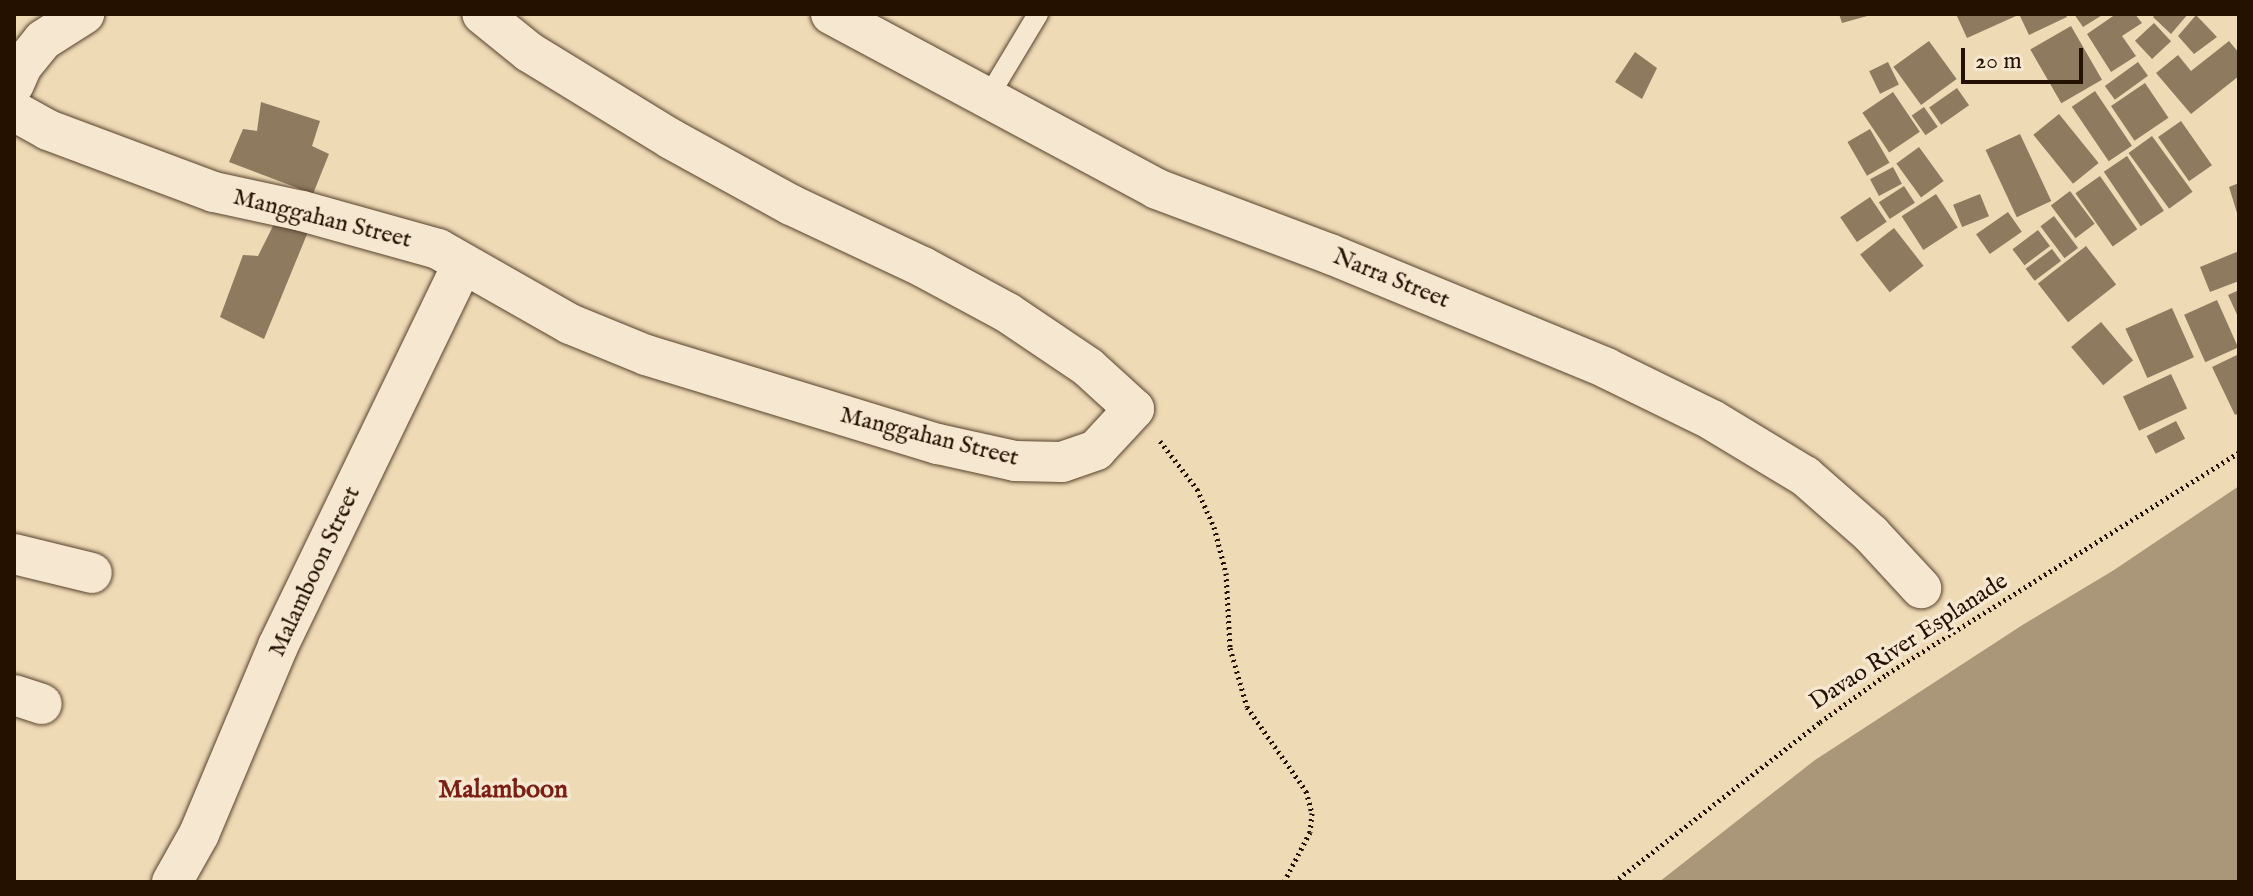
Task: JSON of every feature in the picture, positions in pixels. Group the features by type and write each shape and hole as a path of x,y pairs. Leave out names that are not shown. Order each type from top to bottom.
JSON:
{"street":[{"name":"Manggahan Street","path":"84,14 43,40 22,66 15,99 48,130 214,192 302,211 423,245 570,324 646,355 938,444 1015,461 1081,458 1109,439 1134,409"},
{"path":"482,14 529,52 671,139 791,205 923,267 1008,313 1088,367 1134,409"},
{"name":"Narra Street","path":"831,14 1157,189 1345,260 1606,368 1712,420 1779,457 1826,492 1879,542 1921,588"},
{"name":"Malamboon Street","path":"172,882 199,834 278,646 463,264"},
{"path":"14,554 92,573"}],"lane":[{"path":"987,99 1038,14"}],"path":[{"path":"1134,409 1197,489 1214,527 1226,573 1230,648 1247,707 1306,791 1312,813 1310,832 1284,882"},
{"name":"Davao River Esplanade","path":"1614,882 1820,722 1887,674 2239,452"}],"shaded area":[{"path":"2239,486 2239,882 1659,882 1815,760 2024,624 2114,570"}],"building":[{"path":"1839,14 1871,14 1871,15 1842,23"},
{"path":"1956,14 2015,14 2016,16 1967,38"},
{"path":"2019,14 2065,14 2067,17 2029,35"},
{"path":"2074,14 2104,14 2083,27"},
{"path":"2116,14 2135,14 2142,23 2122,36 2136,56 2111,72 2087,34"},
{"path":"2156,14 2188,14 2171,34 2153,17"},
{"path":"2196,15 2217,37 2194,54 2178,36"},
{"path":"2154,23 2171,41 2152,59 2135,41"},
{"path":"2071,26 2102,80 2061,103 2030,50"},
{"path":"1929,41 1957,79 1921,105 1893,67"},
{"path":"2229,41 2239,53 2239,76 2191,114 2156,73 2178,55 2191,71"},
{"path":"1635,52 1657,68 1642,99 1615,82"},
{"path":"1888,62 1899,84 1880,94 1869,71"},
{"path":"2138,62 2148,76 2115,100 2105,86"},
{"path":"2145,83 2168,118 2134,141 2111,106"},
{"path":"1957,88 1969,105 1941,125 1929,108"},
{"path":"2095,91 2132,146 2109,161 2072,107"},
{"path":"1893,92 1920,132 1889,152 1862,113"},
{"path":"261,102 320,121 312,146 329,154 313,194 229,162 243,129 257,131"},
{"path":"1924,107 1938,127 1925,135 1912,116"},
{"path":"2059,114 2099,163 2073,184 2033,135"},
{"path":"2181,121 2212,165 2189,181 2158,137"},
{"path":"1870,129 1890,163 1867,176 1847,142"},
{"path":"2020,134 2051,201 2017,217 1986,150"},
{"path":"2152,136 2193,192 2169,209 2129,153"},
{"path":"1919,147 1944,181 1921,197 1896,163"},
{"path":"2127,156 2164,211 2141,226 2104,172"},
{"path":"1893,167 1902,184 1879,196 1870,179"},
{"path":"2100,176 2137,229 2113,246 2075,193"},
{"path":"2239,183 2239,216 2238,216 2229,187"},
{"path":"1904,186 1915,203 1890,219 1879,202"},
{"path":"2070,191 2095,224 2076,238 2051,205"},
{"path":"1936,194 1958,228 1923,250 1902,216"},
{"path":"1980,194 1989,216 1962,227 1953,205"},
{"path":"1870,197 1887,222 1857,242 1840,217"},
{"path":"280,212 310,227 264,339 220,317 243,255 258,256"},
{"path":"2008,212 2022,232 1990,254 1976,234"},
{"path":"2054,216 2078,248 2064,258 2040,226"},
{"path":"1894,228 1924,266 1890,292 1860,254"},
{"path":"2038,230 2050,246 2024,265 2012,249"},
{"path":"2086,246 2116,285 2068,322 2038,284"},
{"path":"2052,249 2061,261 2035,281 2026,269"},
{"path":"2239,251 2239,281 2210,292 2200,267"},
{"path":"2239,290 2239,319 2228,295"},
{"path":"2217,300 2238,348 2205,362 2184,315"},
{"path":"2172,308 2194,357 2147,378 2125,329"},
{"path":"2101,322 2133,360 2103,385 2071,347"},
{"path":"2239,354 2239,413 2235,415 2212,367"},
{"path":"2171,374 2187,408 2139,431 2123,396"},
{"path":"2176,421 2185,439 2156,454 2147,436"}],"district":[{"name":"Malamboon","path":"503,790"}]}
